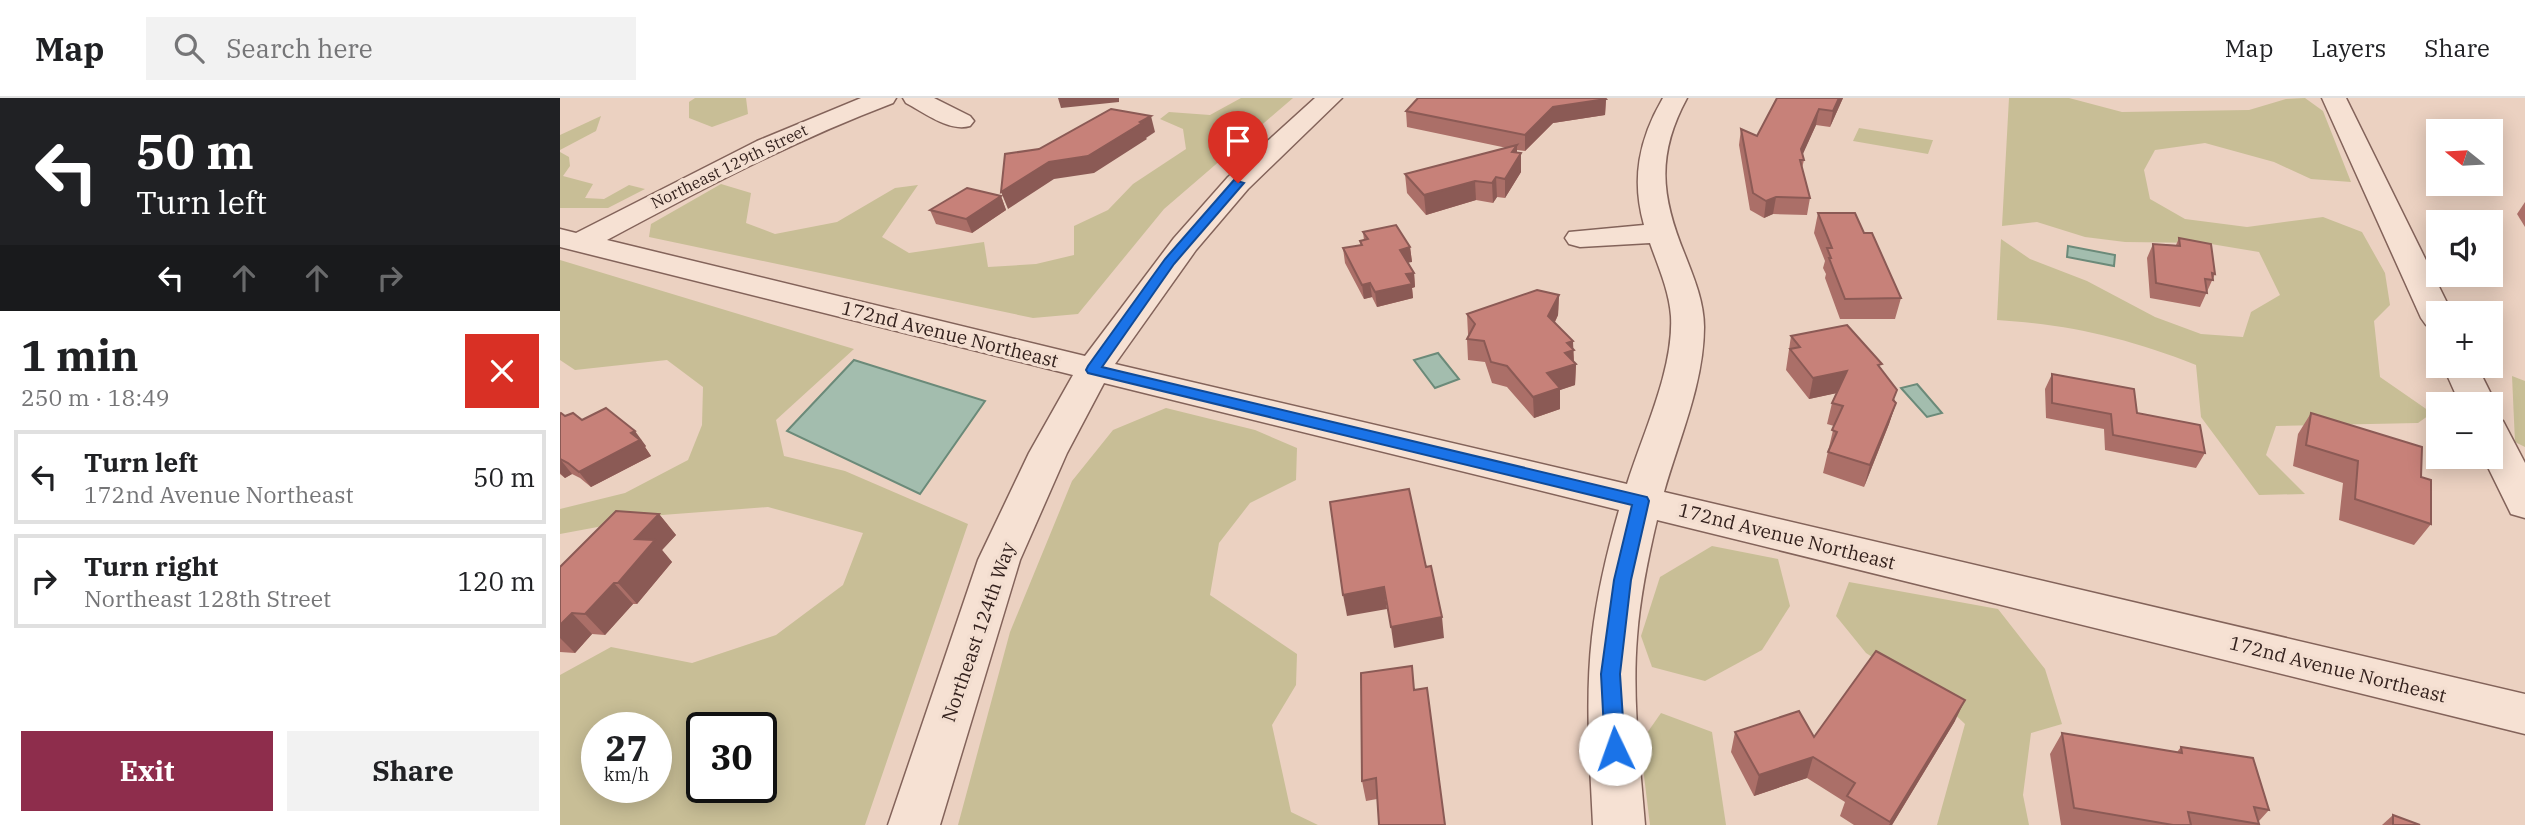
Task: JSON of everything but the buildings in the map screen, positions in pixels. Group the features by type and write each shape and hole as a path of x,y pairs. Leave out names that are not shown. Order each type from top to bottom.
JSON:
{"street":[{"name":"Northeast 129th Street","path":"569,241 744,155 808,126 884,98"},
{"path":"915,98 961,121"},
{"name":"Northeast 124th Way","path":"914,825 999,561 1048,453 1093,370 1185,244 1238,183 1330,98"},
{"path":"1619,825 1611,674 1622,580 1641,501 1673,398 1687,335 1686,296 1654,211 1649,170 1653,141 1675,98"},
{"path":"2334,98 2430,301"},
{"path":"1580,238 1662,233"},
{"name":"172nd Avenue Northeast","path":"569,241 1093,370 2525,714"},
{"path":"2503,457 2525,504"}],"shaded area":[{"path":"695,98 746,98 748,114 712,127 689,118 689,102"},
{"path":"1241,98 1293,98 1164,209 1078,314 1033,318 649,237 651,224 721,184 751,193 746,223 775,234 837,222 895,188 918,185 882,237 909,253 984,242 988,267 1036,264 1074,255 1074,226 1108,210 1133,184 1186,149 1183,129 1160,119 1169,112 1210,115"},
{"path":"2009,98 2069,98 2122,112 2249,110 2286,99 2305,98 2323,111 2351,182 2311,179 2274,162 2205,143 2155,150 2144,170 2150,199 2185,219 2247,227 2323,217 2362,232 2385,273 2390,305 2374,321 2380,377 2426,409 2426,417 2418,423 2276,426 2266,455 2305,494 2259,495 2201,417 2196,365 2098,334 2050,325 1997,320 2001,239 2030,259 2087,281 2155,317 2201,334 2243,337 2251,312 2280,295 2259,252 2205,243 2125,242 2085,237 2037,222 2002,226"},
{"path":"601,116 596,131 560,150 560,135"},
{"path":"1859,128 1933,140 1928,154 1853,141"},
{"path":"560,152 569,157 570,166 563,176 593,184 585,198 604,199 629,185 645,189 608,208 560,208"},
{"path":"2068,246 2115,255 2114,266 2067,257"},
{"path":"560,260 854,349 776,420 784,456 845,471 968,524 865,825 560,825 560,675 611,647 692,663 776,635 843,585 863,533 768,507 662,515 560,534 560,509 625,493 688,460 702,425 703,387 667,360 575,370 560,360"},
{"path":"1438,353 1459,379 1435,388 1414,360"},
{"path":"854,360 985,401 920,494 787,431"},
{"path":"2512,376 2525,381 2525,447 2515,442"},
{"path":"1917,384 1942,413 1927,417 1901,388"},
{"path":"1166,408 1255,430 1297,448 1296,480 1250,503 1219,543 1210,595 1297,654 1296,685 1272,725 1291,812 1318,825 958,825 1010,632 1072,481 1113,430"},
{"path":"1712,546 1778,559 1790,606 1762,650 1705,681 1652,667 1641,636 1660,577"},
{"path":"1849,582 1998,609 2045,669 2062,724 2031,733 2023,795 2029,825 1937,825 1965,724 1943,703 1866,653 1836,616"},
{"path":"1661,713 1712,732 1726,825 1650,825 1640,743"}],"route":[{"path":"1238,183 1170,261 1093,370 1641,501 1622,580 1611,674 1615,749"}]}
